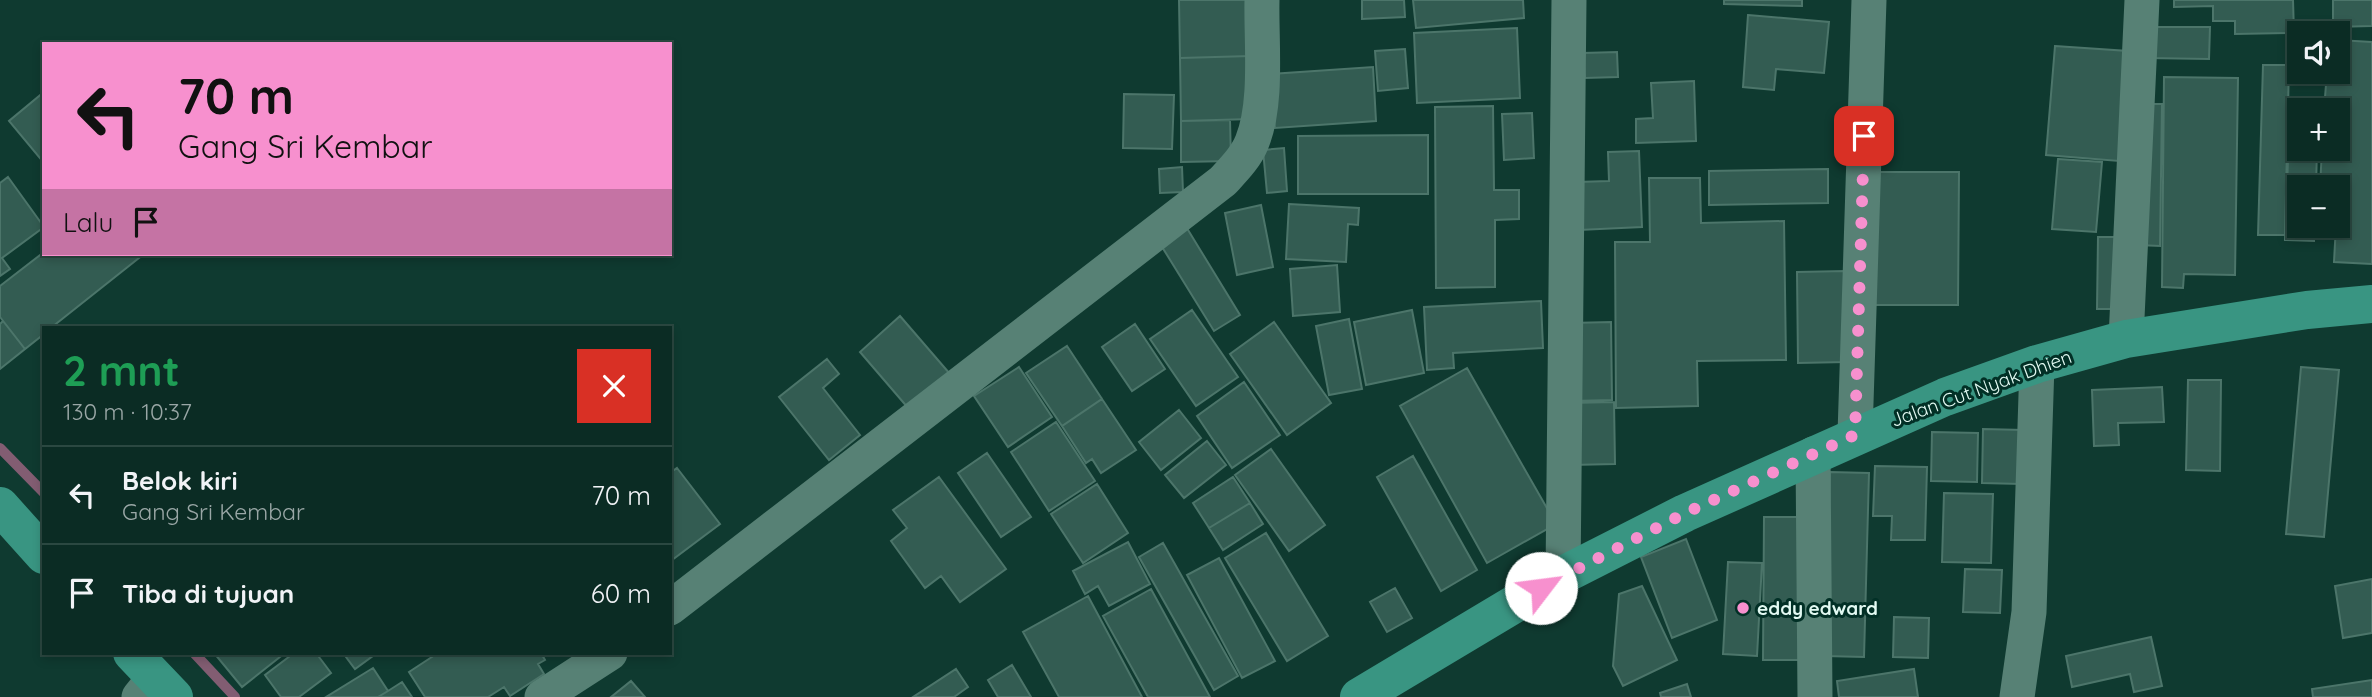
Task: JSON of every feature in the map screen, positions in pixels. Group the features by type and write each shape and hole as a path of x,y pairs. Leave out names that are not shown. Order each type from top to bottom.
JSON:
{"main road":[{"name":"Jalan Cut Nyak Dhien","path":"1359,697 1563,575 1685,513 1945,397 2037,364 2126,340 2307,310 2372,304"},
{"path":"0,506 42,553"}],"street":[{"path":"672,606 1223,181 1240,163 1252,142 1260,114 1262,0"},
{"path":"1563,575 1569,0"},
{"path":"1855,435 1869,0"},
{"path":"2126,340 2143,0"},
{"path":"2017,697 2029,612 2037,364"},
{"path":"1813,454 1815,697"},
{"path":"542,697 607,655"}],"building":[{"path":"1179,0 1249,0 1250,56 1180,58"},
{"path":"1362,0 1404,0 1405,17 1362,19"},
{"path":"1413,0 1523,0 1524,18 1416,28"},
{"path":"1724,0 1802,0 1802,6 1724,4"},
{"path":"2174,0 2293,0 2294,21 2287,21 2287,33 2235,34 2235,21 2213,21 2213,6 2174,7"},
{"path":"2333,0 2372,0 2372,26 2350,27 2350,21 2333,21"},
{"path":"1748,15 1829,22 1824,73 1776,69 1774,90 1743,87"},
{"path":"2146,27 2210,27 2209,59 2146,58"},
{"path":"1517,28 1520,98 1417,103 1414,33"},
{"path":"2350,41 2372,42 2372,264 2334,262 2335,238 2350,238 2350,175 2321,175 2321,161 2350,161 2350,98 2325,98 2326,84 2350,84"},
{"path":"2055,46 2128,51 2119,161 2046,155"},
{"path":"1405,49 1408,88 1378,91 1375,51"},
{"path":"1617,52 1618,77 1585,78 1583,53"},
{"path":"1250,56 1251,119 1181,121 1180,58"},
{"path":"2263,65 2287,65 2285,235 2258,235"},
{"path":"1373,67 1376,121 1275,128 1271,74"},
{"path":"2164,77 2238,78 2235,275 2184,274 2183,288 2162,287"},
{"path":"1694,81 1696,141 1636,143 1636,119 1653,118 1651,83"},
{"path":"42,94 42,161 9,121"},
{"path":"1124,94 1174,95 1172,149 1123,148"},
{"path":"2140,104 2162,104 2160,246 2138,245"},
{"path":"1493,106 1494,190 1519,190 1519,219 1495,220 1495,287 1436,288 1435,107"},
{"path":"1532,113 1534,158 1504,160 1502,114"},
{"path":"1230,120 1231,161 1181,162 1181,121"},
{"path":"1428,135 1428,194 1298,194 1298,136"},
{"path":"1284,148 1287,191 1267,193 1263,150"},
{"path":"1639,151 1642,227 1579,230 1577,182 1609,181 1608,152"},
{"path":"2058,159 2102,162 2096,232 2052,229"},
{"path":"2288,161 2317,161 2316,175 2287,175"},
{"path":"1182,167 1183,192 1160,193 1159,169"},
{"path":"1828,169 1828,203 1709,205 1709,171"},
{"path":"1866,172 1959,172 1958,305 1865,305"},
{"path":"8,177 42,224 42,228 2,258 10,269 0,276 0,183"},
{"path":"1649,178 1700,178 1701,223 1784,221 1786,360 1697,361 1698,406 1616,408 1615,242 1650,242"},
{"path":"2287,187 2287,238 2314,238 2314,241 2285,240"},
{"path":"1289,204 1359,208 1358,225 1348,224 1346,262 1286,259"},
{"path":"1261,205 1273,267 1237,275 1225,213"},
{"path":"1185,225 1240,315 1214,331 1159,242"},
{"path":"2098,237 2122,237 2120,309 2097,309"},
{"path":"42,254 42,256 141,256 53,326 42,326 42,336 25,349 0,317 0,286"},
{"path":"1337,265 1340,312 1293,316 1290,269"},
{"path":"1845,271 1846,362 1798,363 1797,272"},
{"path":"1541,301 1543,348 1453,353 1454,368 1427,370 1424,307"},
{"path":"1192,310 1238,377 1196,406 1150,339"},
{"path":"1412,310 1424,373 1366,385 1354,322"},
{"path":"900,316 950,374 909,409 860,352"},
{"path":"1349,319 1362,389 1329,395 1316,326"},
{"path":"3,321 25,349 0,369 0,324"},
{"path":"1274,322 1331,403 1287,435 1230,354"},
{"path":"1611,322 1612,400 1571,401 1570,323"},
{"path":"1135,324 1165,369 1132,391 1102,347"},
{"path":"1067,346 1102,399 1062,426 1026,373"},
{"path":"827,359 839,374 823,388 860,435 829,460 779,397"},
{"path":"1019,367 1052,417 1008,447 974,396"},
{"path":"2301,367 2339,370 2324,537 2286,534"},
{"path":"1467,368 1556,524 1487,563 1400,406"},
{"path":"2188,380 2221,380 2220,471 2186,470"},
{"path":"1244,382 1280,435 1232,468 1197,416"},
{"path":"2162,387 2164,422 2118,423 2119,445 2094,446 2092,390"},
{"path":"1102,399 1136,450 1101,473 1092,459 1086,463 1062,426"},
{"path":"1614,402 1615,464 1571,465 1570,403"},
{"path":"1179,410 1201,438 1161,470 1139,442"},
{"path":"1056,422 1095,481 1049,511 1011,452"},
{"path":"1983,429 2023,430 2021,484 1982,483"},
{"path":"1932,432 1978,433 1977,482 1931,481"},
{"path":"1207,441 1226,465 1184,498 1165,475"},
{"path":"1271,449 1325,525 1289,551 1235,475"},
{"path":"987,453 1031,517 1001,537 958,473"},
{"path":"1413,456 1477,570 1441,591 1377,477"},
{"path":"1875,466 1927,467 1925,540 1891,540 1892,516 1873,516"},
{"path":"677,468 720,524 672,560 672,472"},
{"path":"1830,472 1869,473 1864,657 1825,656"},
{"path":"939,477 1006,569 960,602 941,576 925,588 891,541 907,528 893,510"},
{"path":"1233,477 1250,503 1209,528 1193,503"},
{"path":"1097,484 1128,533 1083,563 1051,514"},
{"path":"1944,493 1993,494 1991,563 1942,562"},
{"path":"1250,503 1263,524 1223,550 1209,528"},
{"path":"1764,517 1810,517 1808,660 1763,660"},
{"path":"1266,533 1328,636 1287,661 1225,558"},
{"path":"1686,539 1717,620 1672,638 1641,557"},
{"path":"1128,542 1150,584 1109,606 1098,586 1085,594 1073,571"},
{"path":"1163,543 1238,676 1214,690 1139,557"},
{"path":"1219,558 1275,661 1242,678 1187,575"},
{"name":"eddy edward","path":"1728,562 1762,563 1757,656 1723,654"},
{"path":"1965,569 2002,570 2000,613 1963,612"},
{"path":"2372,579 2372,633 2343,638 2335,586"},
{"path":"1642,586 1677,660 1623,686 1613,666 1619,594"},
{"path":"1395,588 1412,618 1387,632 1370,602"},
{"path":"1151,589 1210,697 1148,697 1103,616"},
{"path":"1088,596 1142,697 1059,697 1023,632"},
{"path":"1894,617 1929,618 1928,658 1893,657"},
{"path":"2151,637 2162,686 2134,692 2130,674 2072,687 2066,656"},
{"path":"216,655 282,655 242,687"},
{"path":"291,655 318,655 331,673 299,697 281,697 265,675"},
{"path":"344,655 374,655 355,669"},
{"path":"435,655 542,655 545,660 538,664 544,674 510,696 504,687 488,697 425,697 409,672"},
{"path":"1012,665 1031,697 998,697 988,680"},
{"path":"373,668 388,691 378,697 326,697"},
{"path":"956,669 968,687 954,697 913,697"},
{"path":"1914,669 1918,697 1839,697 1837,681"},
{"path":"2372,680 2372,697 2313,697 2312,689"},
{"path":"631,681 645,697 611,697"},
{"path":"402,682 412,697 378,697 388,691"},
{"path":"1687,684 1691,697 1661,697 1660,693"}],"waterway":[{"path":"0,448 42,491"},
{"path":"196,655 235,697"}],"place":[{"name":"eddy edward","path":"1743,608"}],"route":[{"path":"1541,588 1685,513 1855,435 1864,136"}]}
